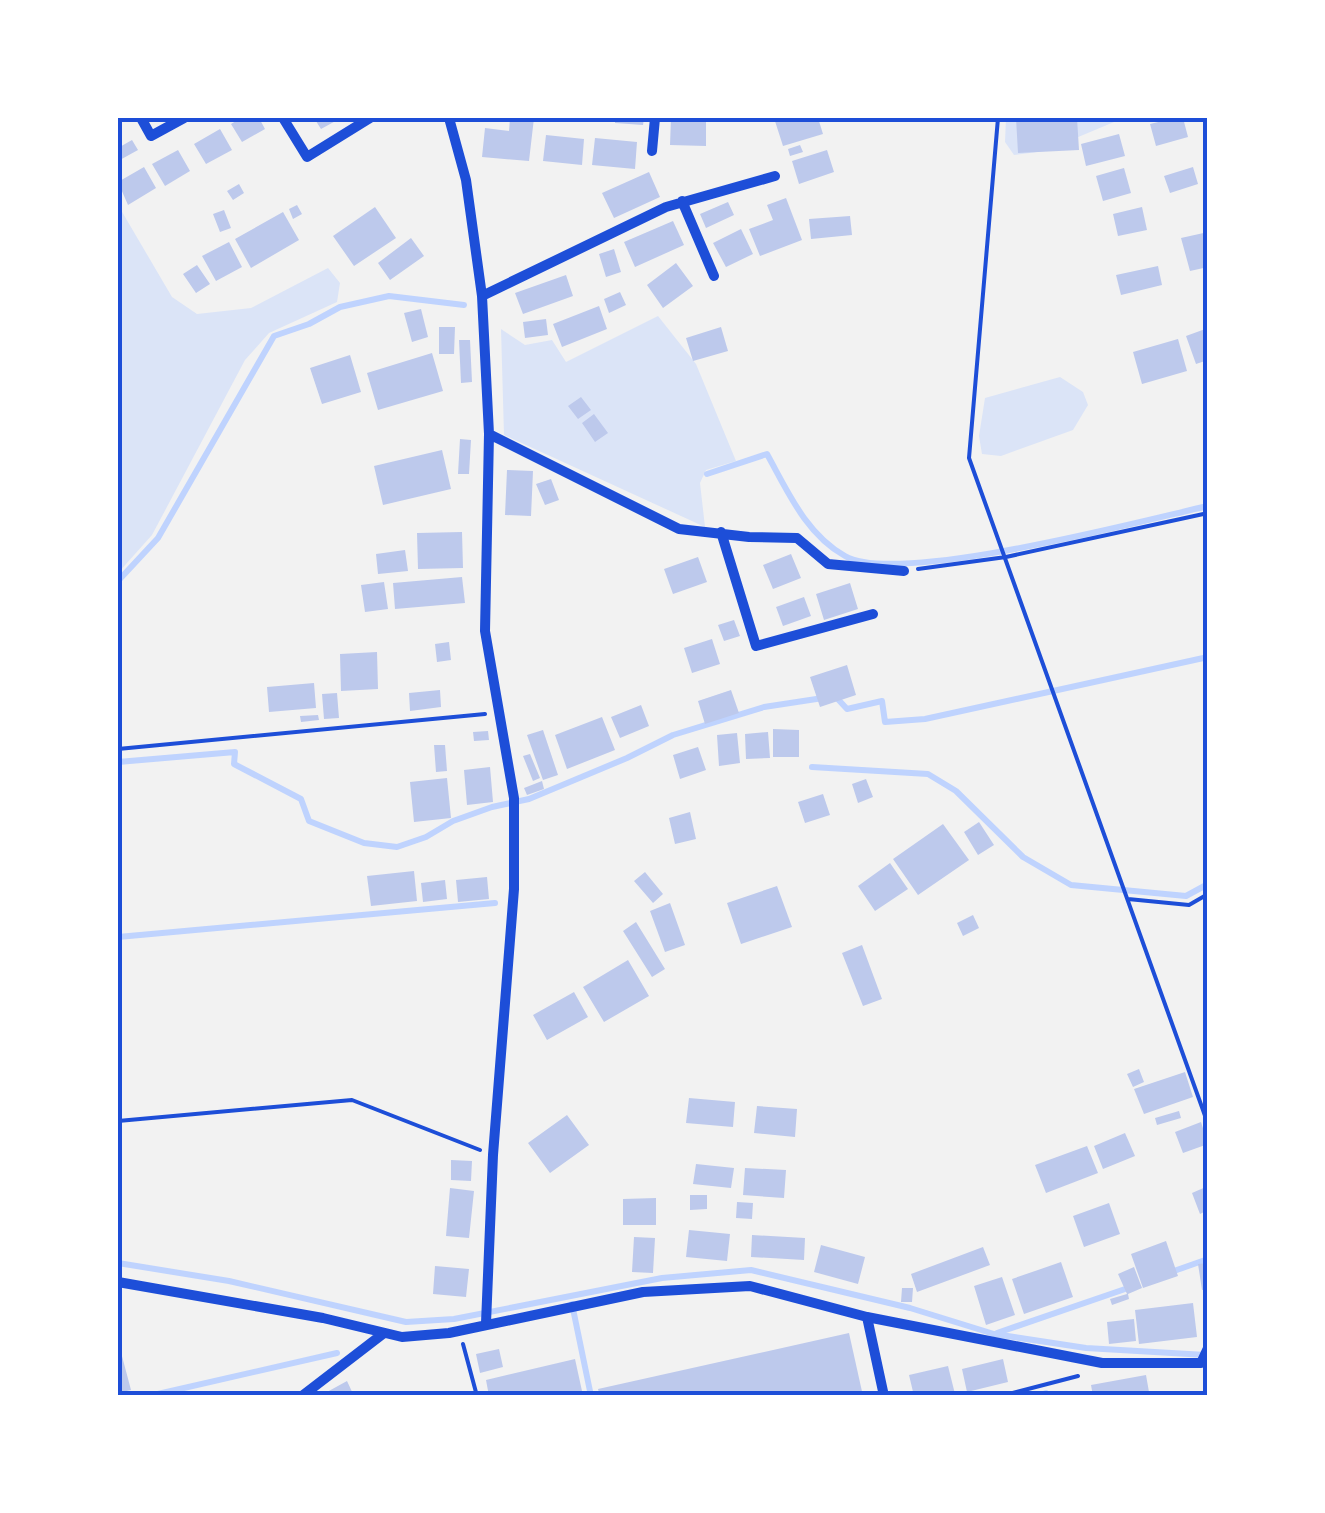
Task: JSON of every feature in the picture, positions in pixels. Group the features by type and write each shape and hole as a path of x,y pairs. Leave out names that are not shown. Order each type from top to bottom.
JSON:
{"street":[{"path":"140,118 151,136 184,118"},
{"path":"283,118 308,157 370,118"},
{"path":"449,118 466,180 482,296 490,434 484,632 514,798 514,889 493,1155 486,1323"},
{"path":"652,152 656,118"},
{"path":"482,296 682,201 775,176"},
{"path":"682,201 714,276"},
{"path":"490,434 679,529 797,538 828,564 904,570"},
{"path":"721,532 756,646 873,614"},
{"path":"118,1282 402,1336 460,1330 643,1292 750,1286 867,1317 1102,1363 1201,1363 1208,1348"},
{"path":"867,1317 884,1396"},
{"path":"302,1396 384,1333"}],"path":[{"path":"998,118 969,458 1208,1124"},
{"path":"904,570 1006,558 1208,513"},
{"path":"118,749 500,713"},
{"path":"1128,900 1189,906 1208,894"},
{"path":"118,1120 352,1100 493,1155"},
{"path":"460,1330 477,1396"},
{"path":"1000,1396 1074,1378 1102,1363"}],"shaded area":[{"path":"1006,118 1117,118 1045,151 1014,155 1005,142"},
{"path":"118,205 172,297 197,314 251,308 328,268 340,283 337,302 269,333 245,360 152,535 118,573"},
{"path":"658,316 696,364 736,461 706,470 700,483 705,527 504,435 501,329 525,345 552,340 566,362"},
{"path":"1060,377 1083,392 1088,405 1073,430 1001,456 982,454 979,436 985,398"}],"building":[{"path":"241,118 259,118 265,129 242,142 231,124"},
{"path":"314,118 341,118 321,129"},
{"path":"510,118 534,118 529,161 482,157 485,128 509,131"},
{"path":"615,118 644,118 643,125 615,123"},
{"path":"671,118 706,119 706,146 670,145"},
{"path":"774,118 818,118 823,134 783,146"},
{"path":"1016,118 1077,118 1079,150 1018,153"},
{"path":"1183,118 1188,137 1156,146 1150,124"},
{"path":"220,129 232,150 206,164 194,144"},
{"path":"1119,134 1125,156 1086,166 1081,144"},
{"path":"546,135 584,139 582,165 543,161"},
{"path":"595,138 637,142 635,169 592,165"},
{"path":"132,140 138,150 118,161 118,148"},
{"path":"800,145 803,152 790,156 788,149"},
{"path":"178,150 190,171 165,186 152,164"},
{"path":"827,150 834,172 799,184 792,161"},
{"path":"144,167 156,188 128,205 118,182"},
{"path":"1193,167 1198,184 1170,193 1164,176"},
{"path":"1124,168 1131,193 1103,201 1096,176"},
{"path":"649,172 660,197 614,218 602,193"},
{"path":"239,184 244,193 233,200 227,191"},
{"path":"786,198 802,240 760,256 749,229 773,220 767,205"},
{"path":"728,202 734,215 706,228 700,214"},
{"path":"297,205 302,214 293,219 289,209"},
{"path":"375,207 396,238 354,266 333,236"},
{"path":"1142,207 1147,230 1118,236 1113,214"},
{"path":"224,210 231,228 220,232 213,214"},
{"path":"283,212 299,240 251,268 235,239"},
{"path":"850,216 852,235 811,239 809,219"},
{"path":"673,221 684,245 635,267 624,242"},
{"path":"741,229 753,254 726,267 713,243"},
{"path":"1208,232 1208,267 1190,271 1181,238"},
{"path":"411,238 424,256 390,280 378,263"},
{"path":"229,242 242,267 216,281 202,256"},
{"path":"614,249 621,272 606,277 599,254"},
{"path":"676,263 693,286 663,308 647,285"},
{"path":"197,265 210,284 196,293 183,274"},
{"path":"1158,266 1162,285 1121,295 1116,275"},
{"path":"566,275 573,296 523,314 515,293"},
{"path":"620,292 626,305 609,313 604,299"},
{"path":"599,306 607,329 562,347 553,324"},
{"path":"421,309 428,337 412,342 404,313"},
{"path":"546,319 548,335 525,338 523,322"},
{"path":"439,327 455,327 454,354 439,354"},
{"path":"721,327 728,351 693,361 686,338"},
{"path":"1208,328 1208,360 1196,364 1186,336"},
{"path":"1178,339 1187,371 1142,384 1133,352"},
{"path":"459,340 470,340 472,382 461,383"},
{"path":"432,353 443,391 378,410 367,373"},
{"path":"350,355 361,392 322,404 310,368"},
{"path":"581,397 591,410 578,419 568,406"},
{"path":"594,414 608,433 595,442 582,423"},
{"path":"460,439 471,440 469,474 458,474"},
{"path":"442,450 451,489 383,505 374,466"},
{"path":"507,470 533,471 531,516 505,515"},
{"path":"551,479 559,500 545,505 536,484"},
{"path":"462,532 463,568 418,569 417,533"},
{"path":"405,550 408,571 378,574 376,554"},
{"path":"791,554 801,578 773,589 763,565"},
{"path":"698,557 707,582 673,594 664,569"},
{"path":"462,577 465,603 395,609 393,583"},
{"path":"384,582 388,609 365,612 361,585"},
{"path":"850,583 858,609 824,620 816,594"},
{"path":"804,597 811,616 783,626 776,607"},
{"path":"734,620 740,636 724,641 718,625"},
{"path":"712,639 720,664 692,673 684,648"},
{"path":"449,642 451,660 437,662 435,644"},
{"path":"377,652 378,689 341,691 340,654"},
{"path":"847,665 856,695 820,707 810,677"},
{"path":"314,683 316,708 269,712 267,687"},
{"path":"440,690 441,707 410,711 409,693"},
{"path":"731,690 739,713 705,724 698,701"},
{"path":"337,693 339,718 324,719 322,694"},
{"path":"641,705 649,726 620,738 611,717"},
{"path":"318,715 319,720 301,722 300,716"},
{"path":"602,717 615,750 567,769 555,735"},
{"path":"773,729 799,730 799,757 773,757"},
{"path":"543,730 558,775 543,780 527,735"},
{"path":"488,731 489,740 474,741 473,732"},
{"path":"768,732 770,758 746,759 745,734"},
{"path":"737,733 740,763 719,766 717,735"},
{"path":"434,745 445,745 447,771 436,772"},
{"path":"698,747 706,770 680,779 673,755"},
{"path":"530,754 540,778 533,781 523,756"},
{"path":"490,767 493,802 467,805 464,770"},
{"path":"447,778 451,818 414,822 410,782"},
{"path":"866,779 873,797 858,803 852,784"},
{"path":"542,781 544,789 527,795 524,788"},
{"path":"823,794 830,815 805,823 798,802"},
{"path":"690,812 696,839 675,844 669,818"},
{"path":"979,822 994,845 978,855 964,832"},
{"path":"943,824 969,860 918,895 893,859"},
{"path":"890,863 908,889 875,911 858,886"},
{"path":"414,871 417,901 371,906 367,876"},
{"path":"645,872 663,894 653,903 634,881"},
{"path":"487,877 489,899 458,902 456,880"},
{"path":"445,880 447,899 423,902 421,883"},
{"path":"777,886 792,927 741,944 727,903"},
{"path":"670,903 685,945 665,952 650,911"},
{"path":"973,915 979,928 963,936 957,923"},
{"path":"636,922 665,969 652,977 623,931"},
{"path":"862,945 882,999 863,1006 842,953"},
{"path":"628,960 649,996 604,1022 583,987"},
{"path":"574,992 588,1017 547,1040 533,1015"},
{"path":"1139,1069 1144,1082 1133,1087 1127,1074"},
{"path":"1185,1072 1193,1097 1144,1114 1134,1089"},
{"path":"689,1098 735,1102 733,1127 686,1123"},
{"path":"757,1106 797,1109 795,1137 754,1133"},
{"path":"1179,1111 1181,1118 1157,1125 1155,1118"},
{"path":"567,1115 589,1145 550,1173 528,1143"},
{"path":"1201,1122 1208,1144 1183,1153 1175,1132"},
{"path":"1125,1133 1135,1156 1103,1169 1094,1146"},
{"path":"1087,1146 1098,1173 1046,1193 1035,1165"},
{"path":"451,1160 472,1161 471,1181 451,1180"},
{"path":"696,1164 734,1168 731,1188 693,1184"},
{"path":"745,1168 786,1170 784,1198 743,1195"},
{"path":"1208,1186 1208,1210 1200,1214 1192,1193"},
{"path":"450,1188 474,1191 469,1238 446,1236"},
{"path":"690,1195 707,1195 707,1209 690,1210"},
{"path":"656,1198 656,1225 623,1225 623,1199"},
{"path":"737,1202 753,1203 752,1219 736,1218"},
{"path":"1109,1203 1120,1234 1084,1247 1073,1216"},
{"path":"689,1230 730,1234 727,1261 686,1257"},
{"path":"752,1235 805,1238 804,1260 751,1257"},
{"path":"634,1237 655,1238 653,1273 632,1272"},
{"path":"1166,1241 1178,1276 1143,1288 1131,1254"},
{"path":"821,1245 865,1257 858,1284 814,1272"},
{"path":"983,1247 990,1265 917,1292 911,1274"},
{"path":"1061,1262 1073,1297 1024,1314 1012,1279"},
{"path":"1208,1263 1208,1289 1202,1290 1198,1264"},
{"path":"435,1266 469,1269 466,1297 433,1294"},
{"path":"1134,1267 1142,1288 1128,1294 1129,1299 1112,1305 1110,1299 1127,1294 1118,1274"},
{"path":"1002,1277 1015,1315 986,1325 974,1286"},
{"path":"902,1288 913,1288 912,1302 901,1302"},
{"path":"1193,1303 1197,1337 1139,1344 1135,1310"},
{"path":"1134,1319 1136,1341 1109,1344 1107,1322"},
{"path":"849,1333 863,1396 600,1396 598,1389"},
{"path":"118,1341 131,1390 118,1393"},
{"path":"499,1349 503,1367 480,1373 476,1354"},
{"path":"575,1359 582,1391 564,1396 489,1396 486,1380"},
{"path":"1003,1359 1008,1382 967,1392 962,1369"},
{"path":"948,1366 955,1394 914,1396 909,1375"},
{"path":"1146,1375 1149,1392 1093,1396 1091,1385"},
{"path":"347,1381 354,1396 329,1396 327,1392"}],"waterway":[{"path":"118,581 158,538 274,336 309,324 340,307 389,296 464,305"},
{"path":"707,474 767,454 799,511 819,536 845,556 873,563 914,563 1021,548 1208,506"},
{"path":"835,696 847,709 882,701 885,722 925,719 1208,657"},
{"path":"118,762 235,752 234,764 301,799 309,821 364,843 397,847 426,837 453,821 529,799 673,735 764,707 823,698"},
{"path":"812,767 928,774 956,791 1023,857 1071,885 1186,896 1208,884"},
{"path":"118,937 495,903"},
{"path":"1171,1272 1208,1259"},
{"path":"118,1263 229,1281 406,1322 454,1319 662,1278 751,1270 910,1308 994,1334 1086,1348 1206,1355"},
{"path":"997,1333 1131,1287"},
{"path":"572,1304 591,1396"},
{"path":"149,1396 337,1353"},
{"path":"1037,1396 1046,1393"}]}
